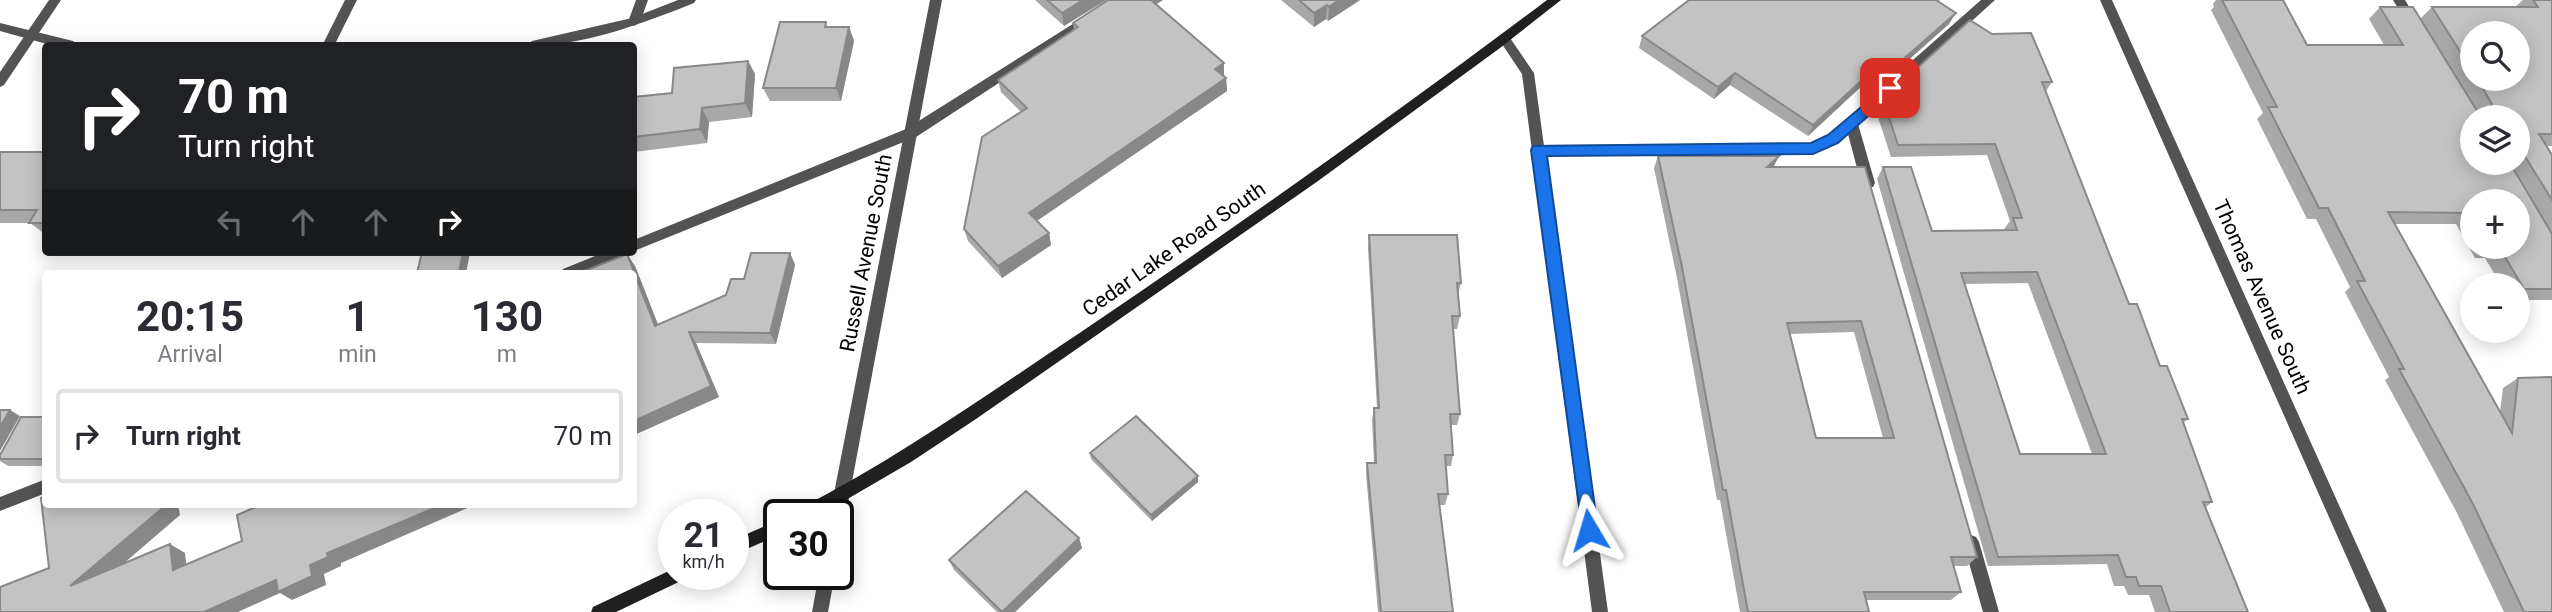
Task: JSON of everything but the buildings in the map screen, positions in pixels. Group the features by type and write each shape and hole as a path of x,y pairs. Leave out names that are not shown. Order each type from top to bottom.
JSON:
{"street":[{"path":"0,82 55,0"},
{"path":"330,42 351,0"},
{"path":"634,22 642,0"},
{"path":"549,42 634,22 690,0"},
{"name":"Russell Avenue South","path":"841,497 936,0"},
{"path":"637,245 911,134 1120,0"},
{"name":"Cedar Lake Road South","path":"837,499 972,413 1210,252 1555,0"},
{"path":"1538,150 1813,149 1833,139 1989,0"},
{"name":"Thomas Avenue South","path":"2106,0 2379,612"},
{"path":"2399,0 2419,33"},
{"path":"0,27 57,42"},
{"path":"1504,38 1528,73 1600,612"},
{"path":"1851,123 1874,203"},
{"path":"575,270 610,256"},
{"path":"0,504 42,488"},
{"path":"1968,533 1991,612"},
{"path":"599,612 658,584"},
{"path":"820,612 824,590"}],"route":[{"path":"1589,530 1538,150 1813,149 1833,139 1890,88"}]}
